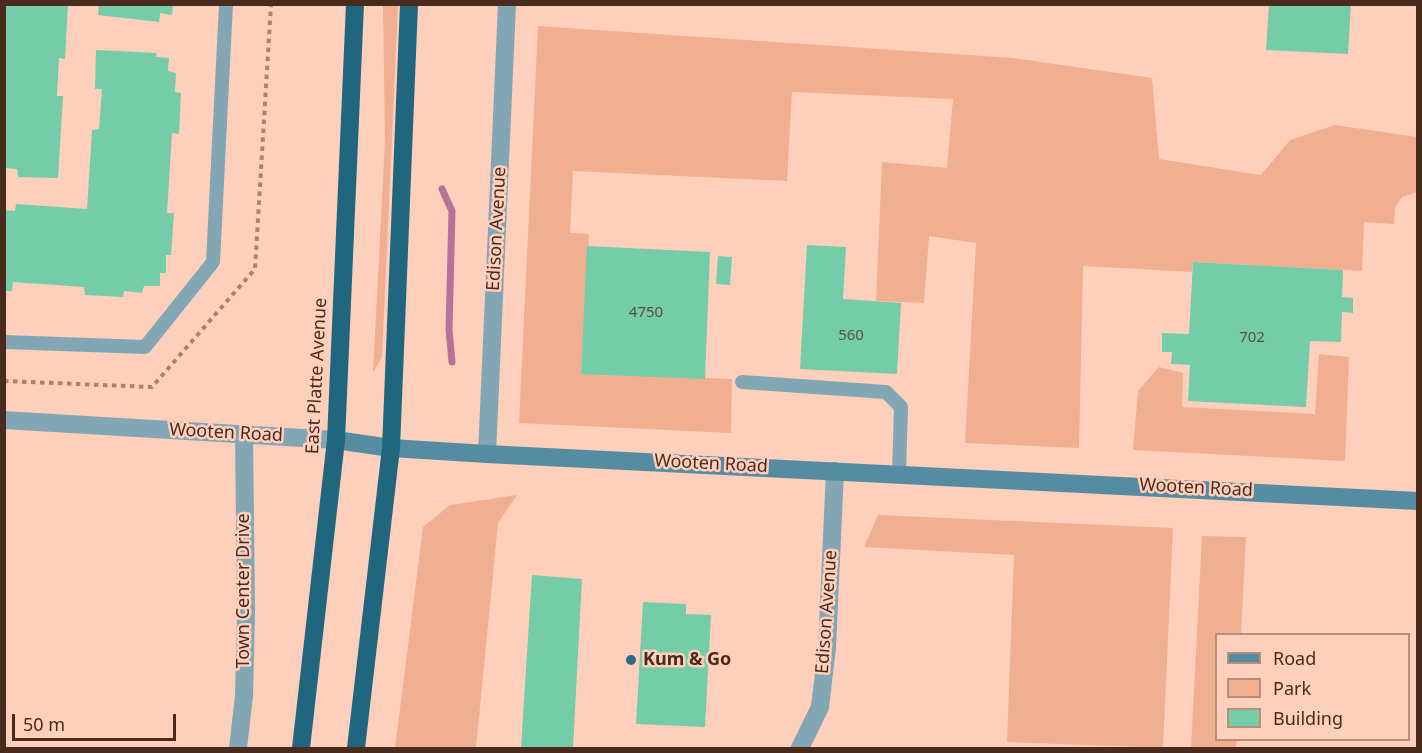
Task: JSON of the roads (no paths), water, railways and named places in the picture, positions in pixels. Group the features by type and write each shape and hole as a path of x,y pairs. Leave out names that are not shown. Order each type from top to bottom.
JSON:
{"highway":[{"name":"East Platte Avenue","path":"301,748 336,440 355,4"},
{"path":"356,748 391,448 410,4"}],"street":[{"name":"Edison Avenue","path":"487,454 507,4"},
{"name":"Wooten Road","path":"4,420 336,440 391,448 487,454 1418,501"},
{"name":"Town Center Drive","path":"238,748 244,696 246,613 244,434"},
{"name":"Edison Avenue","path":"800,748 820,707 826,648 835,471"}],"lane":[{"path":"4,342 145,346 213,262 226,4"},
{"path":"742,381 886,392 901,407 899,474"}],"waterway":[{"path":"442,189 452,211 449,330 452,362"}],"place":[{"name":"Kum & Go","path":"631,660"}]}
